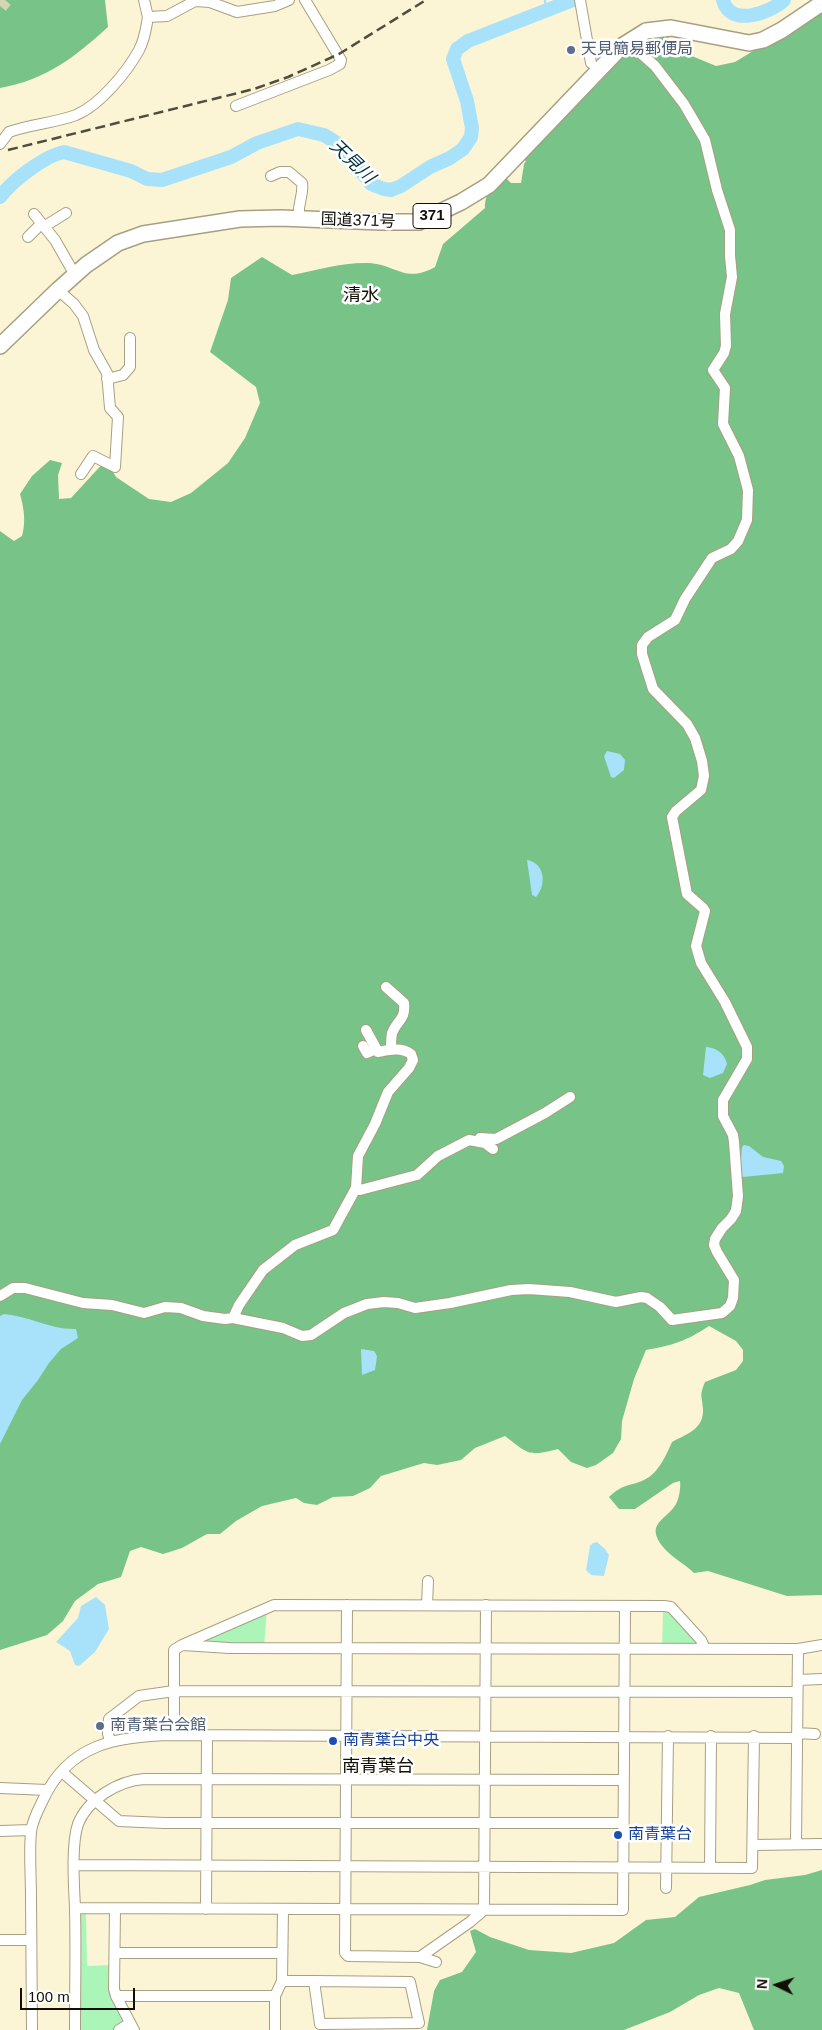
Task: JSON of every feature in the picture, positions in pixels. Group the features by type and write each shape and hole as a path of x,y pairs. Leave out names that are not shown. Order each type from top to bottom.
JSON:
{"highway":[{"name":"国道371号","path":"0,346 75,275 118,243 143,234 240,219 300,218 419,222 461,202 489,185 615,53 646,31 671,28 749,43 763,40 782,30 822,3"}],"street":[{"path":"0,144 9,132 66,118 89,108 112,86 140,49 146,32 148,17 144,0"},
{"path":"232,11 235,0"},
{"path":"148,17 168,16 195,1 210,2 237,12 275,6 289,0"},
{"path":"236,106 340,64 341,60 336,50 305,0"},
{"path":"580,1 591,63"},
{"path":"0,1296 13,1288 25,1288 83,1303 112,1305 144,1313 164,1307 181,1308 203,1316 233,1318 283,1328 300,1329 302,1336 311,1335 344,1313 367,1304 384,1302 398,1303 415,1308 431,1307 511,1290 529,1289 570,1292 616,1302 647,1298 660,1307 672,1320 722,1313 730,1306 733,1298 734,1280 714,1245 715,1239 722,1228 736,1211 738,1196 733,1135 723,1116 723,1100 747,1059 747,1047 725,1002 700,963 697,938 705,916 704,911 687,894 679,846 673,824 672,817 694,798 704,784 700,750 687,724 653,689 642,654 642,645 648,637 675,620 685,599 712,558 731,548 738,541 746,520 748,490 739,456 723,424 725,388 713,370 724,353 726,346 726,306 732,277 731,237 712,172 706,140 684,104 655,66 628,42"},
{"path":"272,176 280,172 289,172 302,184 302,194 299,201 300,218"},
{"path":"28,237 43,225 66,213"},
{"path":"34,214 75,275"},
{"path":"58,290 74,304 82,316 94,350 106,373 110,408 118,417 115,467 93,456 81,474"},
{"path":"99,397 108,383 123,374 130,367 130,338"},
{"path":"386,987 404,1004 404,1017 392,1033 390,1050"},
{"path":"233,1318 235,1302 263,1270 296,1245 332,1230 356,1188 358,1156 375,1124 388,1092 409,1068 413,1060 411,1054 406,1051 390,1050 378,1052 366,1030"},
{"path":"389,1038 390,1050"},
{"path":"362,1046 367,1053 376,1049"},
{"path":"356,1188 360,1190 417,1175 438,1156 469,1140 475,1138 496,1139 545,1113 570,1097"},
{"path":"469,1140 486,1143 494,1149"},
{"path":"427,1605 428,1581"},
{"path":"174,1735 174,1650 274,1605 625,1606 671,1608 701,1640 705,1649"},
{"path":"347,1605 345,1824 347,1910 345,1953 348,1956 420,1956 436,1962"},
{"path":"420,1956 470,1922 484,1910 486,1605"},
{"path":"75,1908 622,1910 624,1867 622,1823 625,1606"},
{"path":"182,1645 230,1648 486,1649 798,1649 822,1645"},
{"path":"796,1844 798,1649"},
{"path":"798,1680 822,1680"},
{"path":"110,1741 108,1734 109,1719 139,1696 174,1691 797,1692"},
{"path":"32,2030 30,1940 31,1830 47,1790 62,1772 79,1756 92,1748 110,1741 129,1736 174,1735 347,1737 754,1736 815,1734"},
{"path":"206,1909 208,1736"},
{"path":"666,1888 668,1736"},
{"path":"710,1736 710,1868"},
{"path":"75,1865 752,1868 754,1736"},
{"path":"62,1772 119,1821 345,1824 622,1823"},
{"path":"75,2030 74,1852 79,1824 94,1801 114,1787 137,1779 623,1780"},
{"path":"0,1788 47,1790"},
{"path":"0,1831 31,1830"},
{"path":"753,1845 822,1844"},
{"path":"116,1909 114,1989 132,2027 119,2030"},
{"path":"275,2030 275,1996 282,1982 282,1910"},
{"path":"0,1940 30,1940"},
{"path":"115,1953 282,1953"},
{"path":"282,1982 314,1982 410,1982 419,2023 320,2024 314,1982"},
{"path":"116,1996 275,1996"}],"green space":[{"path":"0,0 105,0 108,27 59,66 32,79 0,88"},
{"path":"822,9 822,1595 787,1596 708,1571 694,1573 666,1551 658,1539 656,1527 677,1502 680,1481 673,1483 635,1509 619,1509 609,1497 622,1487 644,1480 654,1473 672,1442 694,1430 701,1421 703,1409 701,1393 705,1382 736,1370 743,1361 743,1350 736,1341 709,1326 679,1342 646,1350 634,1379 622,1421 621,1439 613,1453 596,1465 587,1468 571,1462 558,1449 540,1453 529,1452 505,1436 475,1448 461,1460 437,1465 424,1463 381,1476 370,1488 353,1496 333,1497 317,1505 304,1503 296,1498 262,1506 236,1521 220,1534 207,1534 182,1548 163,1554 141,1547 130,1551 121,1577 98,1584 75,1601 63,1621 47,1635 0,1650 0,531 14,541 22,536 24,515 20,494 32,476 50,460 62,463 58,475 59,499 71,498 106,460 116,477 149,499 171,502 191,493 228,463 245,438 260,403 256,387 210,352 228,300 231,278 262,257 292,275 359,263 378,264 408,273 425,272 435,267 443,244 485,208 488,194 505,177 511,183 521,183 526,161 523,159 564,114 595,87 629,50 645,41 668,37 670,47 716,66 735,62"},
{"path":"666,1608 703,1648 662,1648 663,1612"},
{"path":"267,1609 264,1647 188,1644"},
{"path":"822,1870 822,2030 754,2030 739,1993 719,1988 699,1995 670,2012 624,2030 427,2030 434,1991 440,1980 462,1972 476,1952 470,1931 475,1929 490,1937 529,1950 571,1953 614,1943 646,1920 675,1917 699,1897 765,1880 805,1875"},
{"path":"77,1910 86,1910 87,1966 112,1965 127,2022 113,2030 77,2030"}],"water":[{"path":"607,751 620,754 625,760 624,770 614,778 611,777 604,756"},
{"path":"527,860 538,865 541,870 542,887 536,897 532,895"},
{"path":"706,1047 720,1052 727,1064 723,1073 710,1078 703,1075"},
{"path":"744,1145 749,1146 763,1157 781,1161 784,1166 783,1173 743,1177 740,1170 742,1147"},
{"path":"4,1314 67,1329 76,1329 78,1338 61,1349 49,1363 22,1400 0,1444 0,1316"},
{"path":"361,1349 374,1351 377,1356 375,1370 362,1375"},
{"path":"597,1542 609,1555 604,1576 591,1575 586,1570 590,1546"},
{"path":"96,1597 105,1605 109,1629 95,1652 79,1666 75,1665 70,1651 56,1642 78,1618 81,1606"}],"waterway":[{"path":"545,0 546,11"},
{"name":"天見川","path":"0,197 29,170 47,158 64,152 131,171 147,179 162,180 231,157 257,143 298,129 324,135 340,145 371,184 391,190 401,186 430,167 450,158 463,149 471,137 472,128 467,101 453,59 457,49 468,41 573,0"},
{"name":"天見川","path":"723,0 727,9 734,14 742,16 760,13 778,5 784,0"}],"tunnel":[{"path":"0,6 5,0"}],"railway":[{"path":"8,150 254,89 288,77 339,54 426,0"}],"place":[{"name":"天見簡易郵便局","path":"571,50"},
{"name":"南青葉台会館","path":"100,1726"},
{"name":"南青葉台中央","path":"333,1741"},
{"name":"南青葉台","path":"618,1835"}],"district":[{"name":"清水","path":"361,296"},
{"name":"南青葉台","path":"378,1767"}]}
